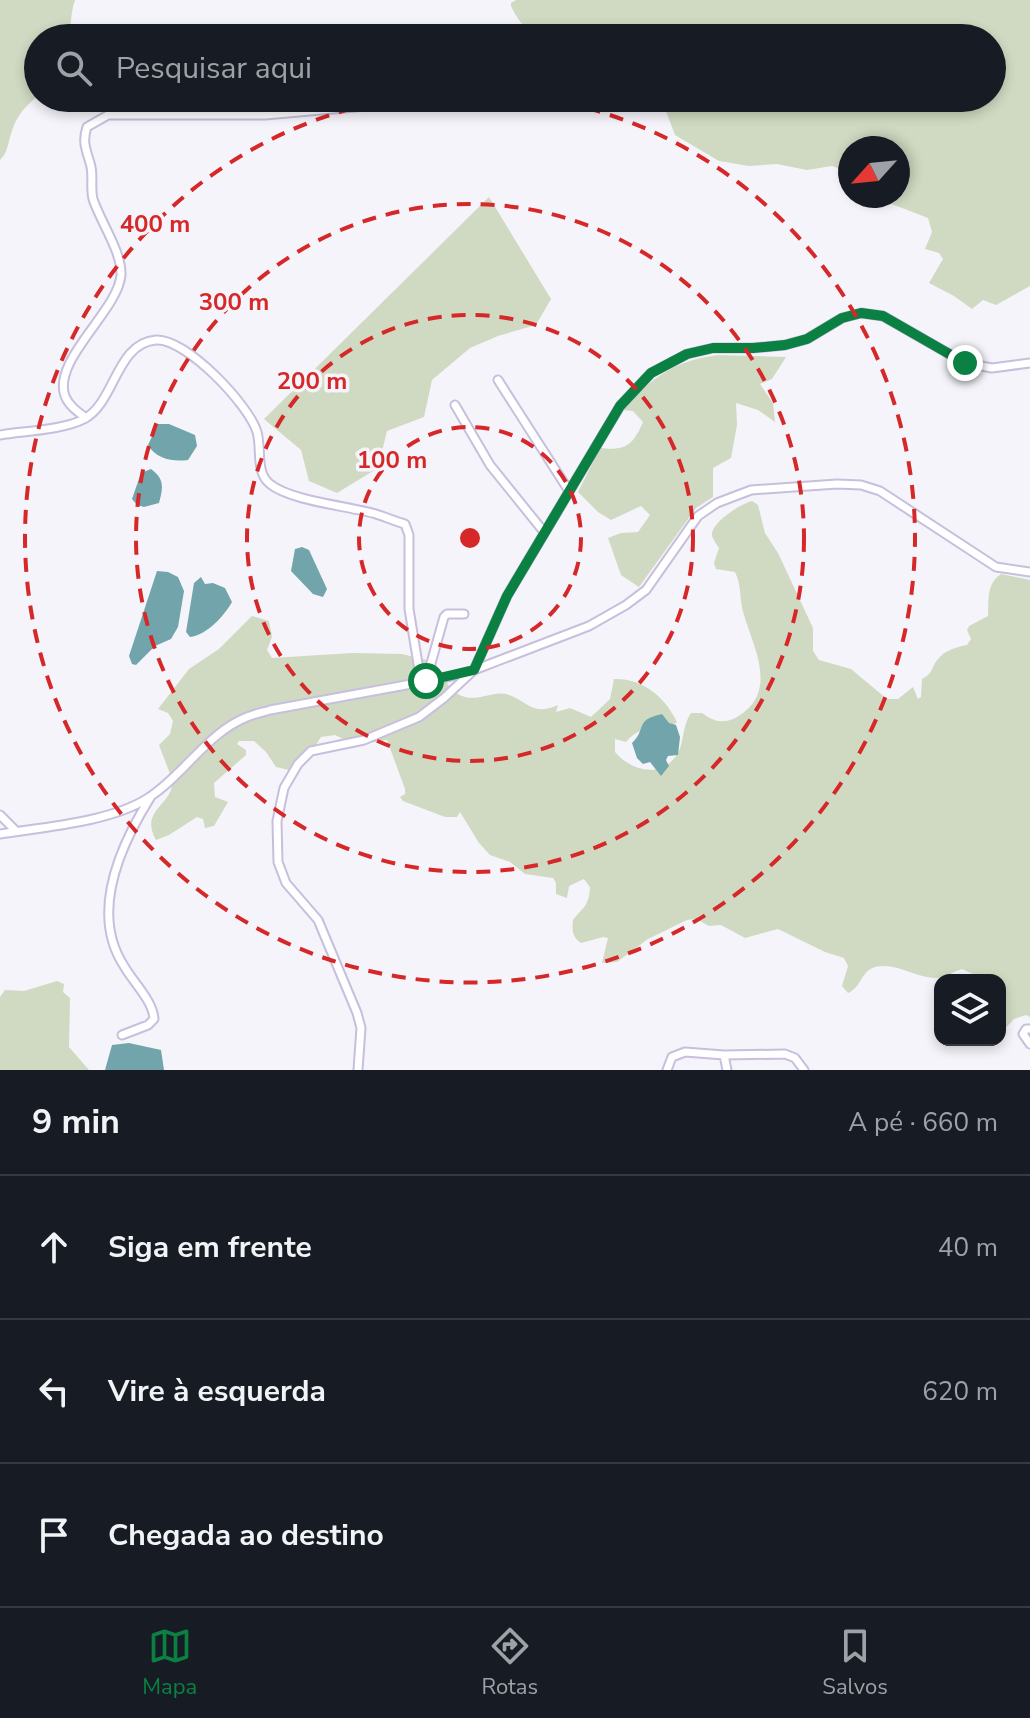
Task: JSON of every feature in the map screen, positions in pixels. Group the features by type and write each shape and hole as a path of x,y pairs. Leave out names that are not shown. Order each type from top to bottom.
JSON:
{"street":[{"path":"86,418 64,394 64,381 69,365 115,291 121,275 118,258 93,199 91,165 84,149 87,127 108,115 265,115 299,112"},
{"path":"358,1070 361,1028 357,1013 318,920 286,883 278,862 277,821 284,788 298,764 311,751 364,740 419,717 474,670 507,596 544,532 620,406 651,373 687,354 713,348 785,345 807,339 842,318 861,313 883,316 965,363 992,368 1030,363"},
{"path":"0,435 73,424 86,418 103,399 125,361 140,347 155,340 171,342 194,357 250,417 257,432 261,472 267,483 281,491 377,514 405,524 409,535 409,609 424,682"},
{"path":"498,380 569,491"},
{"path":"455,405 490,465 544,532"},
{"path":"122,1035 148,1025 154,1019 151,1008 121,962 111,936 108,914 110,894 129,833 150,798 223,732 245,717 474,670 589,626 646,590 698,516 717,503 751,490 861,485 880,491 996,567 1030,572"},
{"path":"424,682 444,617 464,614"},
{"path":"0,834 113,814 150,798"},
{"path":"0,815 16,831"},
{"path":"1030,1029 1023,1032 1030,1044"},
{"path":"667,1070 676,1054 785,1054 795,1058 804,1070"},
{"path":"724,1055 727,1070"}],"green space":[{"path":"0,0 75,0 70,24 24,24 24,109 0,160"},
{"path":"516,0 1030,0 1030,286 996,305 983,300 972,309 929,283 943,259 939,253 925,249 932,232 928,218 902,208 910,208 910,136 838,136 838,168 807,170 777,164 749,166 719,161 675,135 666,112 1006,112 1006,24 522,24 511,6"},
{"path":"489,197 551,299 536,325 470,348 432,380 424,417 387,431 378,468 337,493 309,481 301,450 264,419"},
{"path":"718,355 786,357 772,379 760,384 773,403 775,422 758,410 736,403 737,425 731,458 713,468 713,497 696,508 639,587 621,575 608,538 638,532 650,515 641,506 611,520 578,492 600,448 628,445 636,436 643,422 633,411 621,410 632,399 664,373 688,362"},
{"path":"752,501 758,505 765,533 778,553 813,628 813,651 819,660 851,669 887,699 898,699 913,687 918,699 921,697 922,679 930,673 938,659 948,651 967,645 971,639 967,630 969,626 988,616 991,587 996,578 1001,574 1030,580 1030,1017 1026,1015 1014,1019 1006,1028 1006,974 973,974 962,969 949,974 934,974 934,978 930,978 883,966 870,969 848,993 842,986 848,966 844,958 778,929 745,938 721,925 709,926 696,919 687,920 648,939 617,962 602,963 608,938 581,943 573,933 573,920 588,898 590,887 584,879 569,886 567,898 556,894 553,878 525,874 510,862 490,855 460,812 457,817 445,817 403,801 400,797 405,794 405,789 387,740 355,745 335,735 321,737 298,772 276,767 254,741 239,741 237,744 246,750 246,755 214,783 215,797 228,802 214,826 205,828 203,819 197,817 156,840 151,822 168,797 172,782 159,745 170,734 173,721 168,713 158,709 189,669 219,649 252,616 269,621 272,637 267,650 272,658 352,653 402,654 435,662 449,686 457,694 468,698 506,694 535,708 558,705 556,712 570,708 591,717 610,699 614,679 634,682 659,697 677,722 668,730 640,731 626,742 615,739 615,752 637,767 662,768 679,751 691,713 727,721 750,707 757,695 760,669 742,609 737,577 735,572 716,569 714,563 719,548 712,536 713,531 721,520"},
{"path":"57,981 64,984 63,992 70,998 69,1047 89,1070 0,1070 0,997 5,990 24,991"}],"water":[{"path":"158,424 169,424 195,435 197,446 188,460 165,458 151,450 148,445"},
{"path":"151,469 161,480 161,493 159,503 144,507 132,499 141,473"},
{"path":"302,547 309,550 327,589 323,597 313,594 291,571 295,549"},
{"path":"157,571 178,577 184,591 178,627 171,639 155,646 136,665 132,664 129,656"},
{"path":"201,577 205,584 213,583 225,588 232,602 214,624 203,633 190,637 186,632 194,583"},
{"path":"662,714 669,723 676,725 680,737 678,755 668,756 669,766 661,776 650,762 643,764 637,758 632,743 644,722"},
{"path":"129,1043 161,1050 164,1070 105,1070 112,1045"}],"route":[{"path":"426,681 474,670 507,596 620,406 651,373 687,354 713,348 785,345 807,339 842,318 861,313 883,316 965,363"}]}
